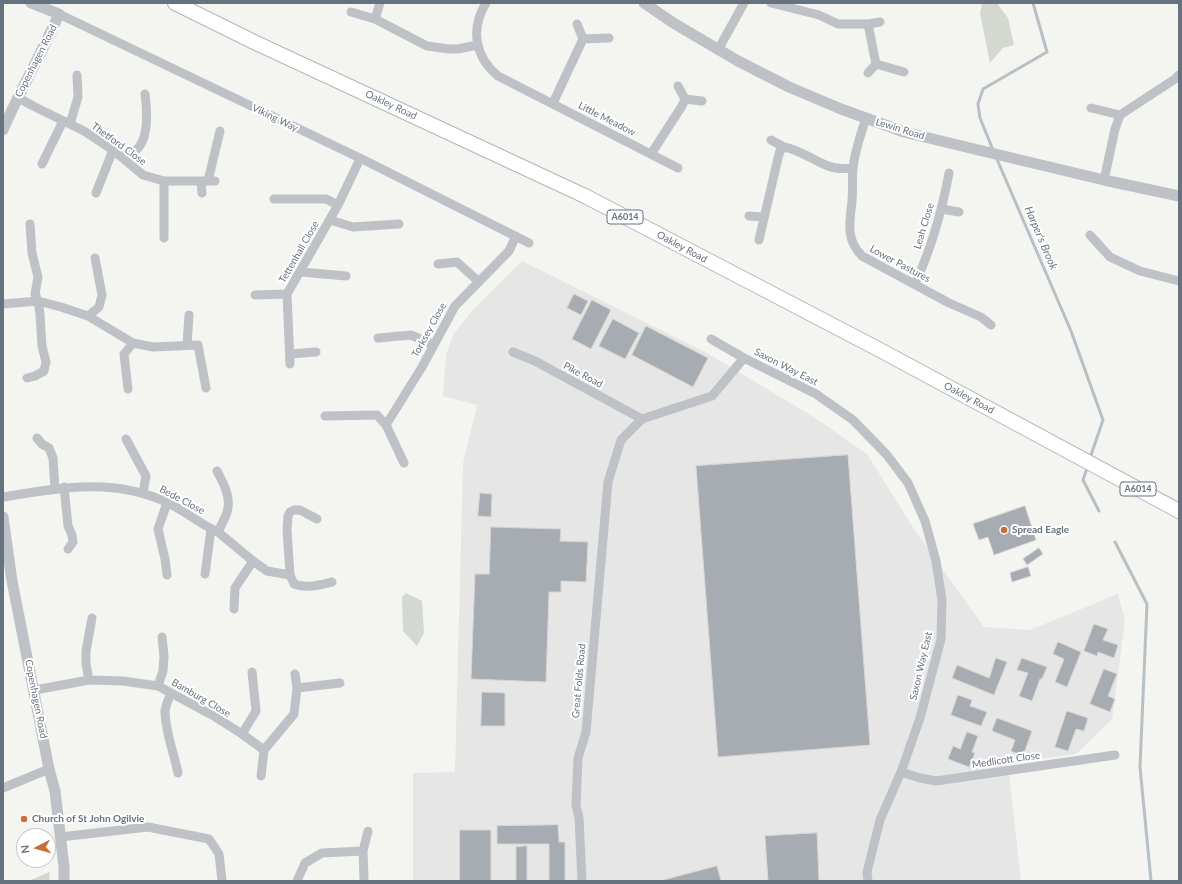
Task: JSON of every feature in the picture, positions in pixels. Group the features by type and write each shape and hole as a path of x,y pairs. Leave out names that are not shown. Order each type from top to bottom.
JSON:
{"main road":[{"name":"Oakley Road","path":"175,3 254,42 585,196 873,346 1179,511"}],"street":[{"name":"Viking Way","path":"32,3 59,14 360,159 530,243"},
{"path":"375,19 380,3"},
{"name":"Little Meadow","path":"486,3 477,26 476,34 478,45 486,64 491,70 498,76 678,168"},
{"name":"Lewin Road","path":"644,3 718,50 789,87 904,132 1104,180 1179,196"},
{"path":"718,50 744,3"},
{"path":"771,3 819,15 838,24 868,24 880,22"},
{"path":"351,12 375,19 427,46 458,49 478,45"},
{"name":"Copenhagen Road","path":"3,130 17,98 59,14"},
{"path":"577,24 584,39"},
{"path":"868,24 876,64"},
{"path":"584,39 609,38"},
{"path":"553,103 584,39"},
{"path":"876,64 904,72"},
{"path":"868,73 876,64"},
{"path":"42,164 66,123 78,98 77,75"},
{"path":"1104,180 1115,129 1120,115 1179,75"},
{"path":"678,86 685,99"},
{"path":"125,160 140,146 144,136 147,114 145,94"},
{"name":"Thetford Close","path":"17,98 84,131 113,150 143,175 164,181 208,181"},
{"path":"685,99 702,101"},
{"path":"651,154 685,99"},
{"path":"1091,108 1120,115"},
{"name":"Lower Pastures","path":"866,118 853,168 852,199 849,222 851,240 854,247 862,256 949,303 981,317 992,325"},
{"path":"202,193 208,181 220,131"},
{"path":"771,140 828,166 840,169 853,168"},
{"path":"759,240 778,158 780,151 784,147"},
{"path":"96,193 113,150"},
{"name":"Tettenhall Close","path":"290,364 287,294 330,220 360,159"},
{"name":"Leah Close","path":"915,284 924,264 942,208 949,173"},
{"path":"164,181 164,238"},
{"path":"274,199 326,199 338,205"},
{"path":"942,208 959,212"},
{"path":"749,216 764,217"},
{"path":"330,220 353,227 399,224"},
{"path":"27,378 44,371 46,362 42,346 38,301 35,294 38,277 32,253 30,224"},
{"path":"1090,235 1110,257 1140,271 1179,281"},
{"name":"Torksey Close","path":"386,425 422,367 455,306 509,251 516,236"},
{"path":"88,316 99,307 102,295 95,258"},
{"path":"438,264 457,262 479,282"},
{"path":"301,272 346,276"},
{"path":"255,295 287,294"},
{"path":"3,304 38,301 61,307 88,316 133,343 153,347 198,345 206,388"},
{"path":"187,345 189,315"},
{"path":"378,338 411,335 434,345"},
{"name":"Saxon Way East","path":"711,339 744,358 816,394 853,420 887,455 908,483 925,521 936,561 942,600 941,639 920,718 901,772 880,820 867,872 868,881"},
{"path":"128,389 124,354 133,343"},
{"path":"290,354 316,352"},
{"name":"Pike Road","path":"513,352 536,361 642,419"},
{"path":"642,419 712,396 744,358"},
{"path":"325,416 377,415 386,425 404,463"},
{"name":"Great Folds Road","path":"582,881 579,818 576,805 578,758 586,732 608,482 621,440 642,419"},
{"path":"37,438 42,444 49,448 53,458 55,489"},
{"path":"126,439 146,476 143,493"},
{"path":"205,574 214,530 228,509 227,490 217,471"},
{"name":"Bede Close","path":"3,497 64,487 98,486 143,493 167,502 214,530 267,571 290,575"},
{"path":"64,487 68,526 73,542 68,549"},
{"path":"167,502 158,529 167,575"},
{"path":"317,519 300,510 294,510 290,512 288,516 287,530 290,575 294,584 299,586 311,586 332,582"},
{"name":"Copenhagen Road","path":"3,517 8,582 35,690 49,769 55,791 64,867 64,881"},
{"path":"234,609 235,588 253,561"},
{"path":"89,680 86,664 86,651 92,618"},
{"path":"158,686 163,671 164,656 162,637"},
{"path":"242,734 256,711 252,672"},
{"path":"261,776 264,750 294,714 297,688 295,674"},
{"name":"Bamburg Close","path":"35,690 89,680 124,681 158,686 212,715 264,750"},
{"path":"297,688 340,683"},
{"path":"171,693 165,710 169,736 178,773"},
{"name":"Medlicott Close","path":"901,772 936,781 1115,755"},
{"path":"3,788 49,769"},
{"path":"60,838 148,827 209,839 219,854 222,881"},
{"path":"364,879 363,851 368,831"},
{"path":"297,881 305,864 322,853 363,851"}],"shaded area":[{"path":"997,3 1008,18 1014,45 1003,48 990,63 980,13 982,4"},
{"path":"522,261 707,353 812,416 867,454 912,526 984,627 1030,630 1118,594 1125,620 1112,719 1076,754 1008,763 1021,881 413,881 413,773 455,772 463,464 477,405 443,396 446,355 453,335 471,312"},
{"path":"406,593 422,601 424,633 417,646 403,631 402,597"},
{"path":"50,872 49,881 28,881"}],"building":[{"path":"574,294 588,301 581,315 567,308"},
{"path":"592,300 611,310 591,349 572,339"},
{"path":"613,319 639,333 625,359 599,346"},
{"path":"646,326 708,358 693,387 632,355"},
{"path":"848,455 870,745 718,757 696,466"},
{"path":"480,493 492,494 491,517 478,516"},
{"name":"Spread Eagle","path":"1025,506 1036,540 994,555 988,537 979,540 973,524"},
{"path":"491,527 561,529 560,541 588,542 586,582 561,581 561,592 549,592 546,682 471,679 475,574 489,574"},
{"path":"1039,548 1043,554 1027,565 1023,559"},
{"path":"1028,567 1031,576 1012,582 1010,573"},
{"path":"1094,624 1108,629 1103,640 1118,645 1114,658 1098,652 1097,656 1084,651"},
{"path":"1058,642 1081,652 1067,687 1055,682 1064,659 1053,654"},
{"path":"996,658 1007,662 994,695 952,678 957,665 989,678"},
{"path":"1022,658 1047,667 1042,679 1040,679 1032,701 1019,696 1028,673 1017,670"},
{"path":"1104,669 1117,674 1108,696 1115,699 1110,712 1090,704"},
{"path":"482,692 505,693 505,726 481,726"},
{"path":"958,695 972,700 970,706 987,712 981,726 951,715"},
{"path":"1067,711 1088,718 1084,731 1076,729 1068,751 1055,747"},
{"path":"997,718 1032,731 1023,756 1011,751 1015,740 992,731"},
{"path":"967,732 978,736 972,752 975,753 969,767 948,759 953,746 960,749"},
{"path":"558,825 559,842 565,842 565,881 549,881 549,844 497,844 497,826"},
{"path":"460,830 491,830 491,881 460,881"},
{"path":"817,833 819,881 768,881 765,836"},
{"path":"527,846 527,881 516,881 516,847"},
{"path":"717,866 721,881 660,881"}],"waterway":[{"name":"Harper's Brook","path":"993,150 980,118 978,104 983,89 1047,52 1033,3"},
{"name":"Harper's Brook","path":"996,157 1071,331 1103,420 1090,458"},
{"name":"Harper's Brook","path":"1088,465 1083,480 1099,511"},
{"path":"1115,542 1147,604 1140,767 1151,881"}],"place":[{"name":"Spread Eagle","path":"1004,530"},
{"name":"Church of St John Ogilvie","path":"24,819"}]}
